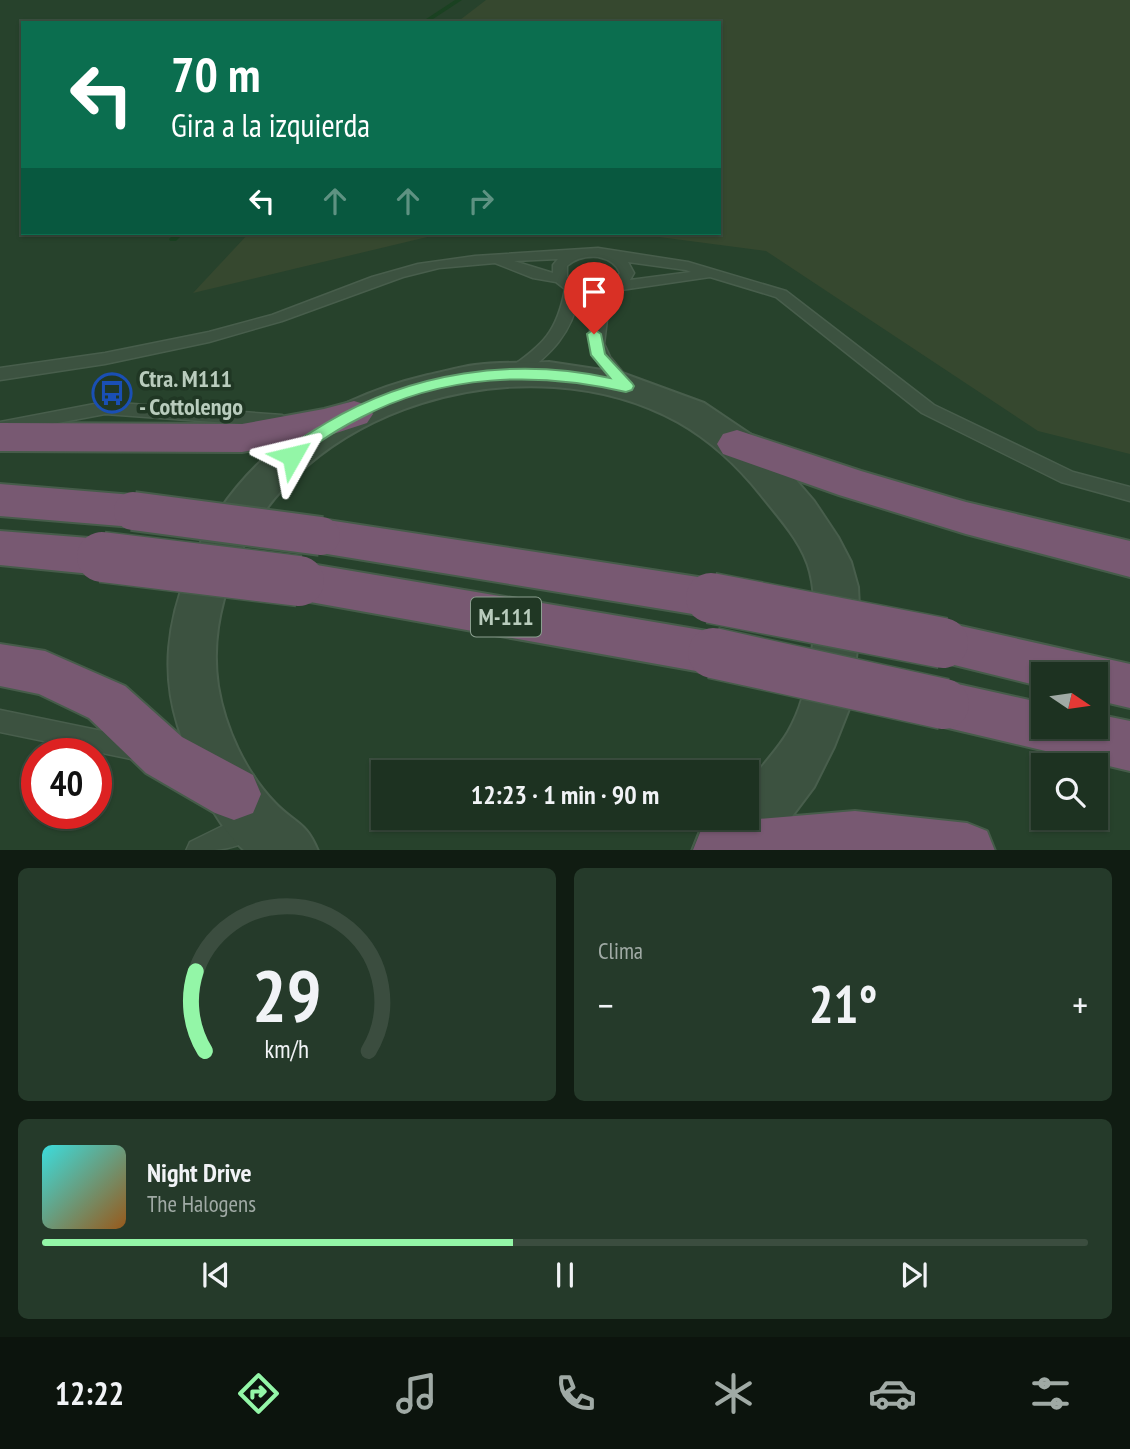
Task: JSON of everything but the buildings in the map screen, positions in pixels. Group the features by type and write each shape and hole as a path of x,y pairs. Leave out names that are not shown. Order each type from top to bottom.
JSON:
{"highway":[{"path":"0,437 242,438 339,418"},
{"path":"737,444 853,484 967,518 1130,559"},
{"name":"M-111","path":"0,500 133,511 321,536 711,598 943,643 1031,663"},
{"name":"M-111","path":"0,548 102,557 299,582 713,653 1130,746"},
{"path":"0,666 45,673 107,702 164,755 260,822"},
{"path":"1108,680 1130,685"},
{"path":"720,850 855,838 967,850"}],"street":[{"path":"260,822 204,733 191,670 195,614 217,548 242,507 274,471 339,418 401,393 452,380 514,373 580,376 626,386 670,402 713,425 786,491 829,561 836,592 835,652 824,709 802,760 767,808 720,850"}],"lane":[{"path":"560,278 560,265 573,255 582,253"},
{"path":"0,374 210,338 410,271 438,265 582,253 611,255 688,266 781,294 928,409 1068,477 1130,494"},
{"path":"611,255 625,266 627,273 611,289 594,334 598,355 626,386"},
{"path":"495,260 538,275 560,278 573,289 611,289 711,273"},
{"path":"514,373 552,344 563,329 573,289"},
{"path":"0,428 105,408 168,411 247,420 339,418"},
{"path":"0,721 164,755"},
{"path":"199,850 260,822"}],"green space":[{"path":"486,0 1130,0 1130,454 1038,431 766,251 644,235 721,235 721,21 459,21"},
{"path":"247,235 436,235 193,293"}],"waterway":[{"path":"426,21 459,0"},
{"path":"173,239 178,235"}],"place":[{"name":"Ctra. M111 - Cottolengo","path":"112,393"}],"route":[{"path":"292,456 311,440 354,414 401,393 452,380 514,373 580,376 626,386 598,355 594,334"}]}
